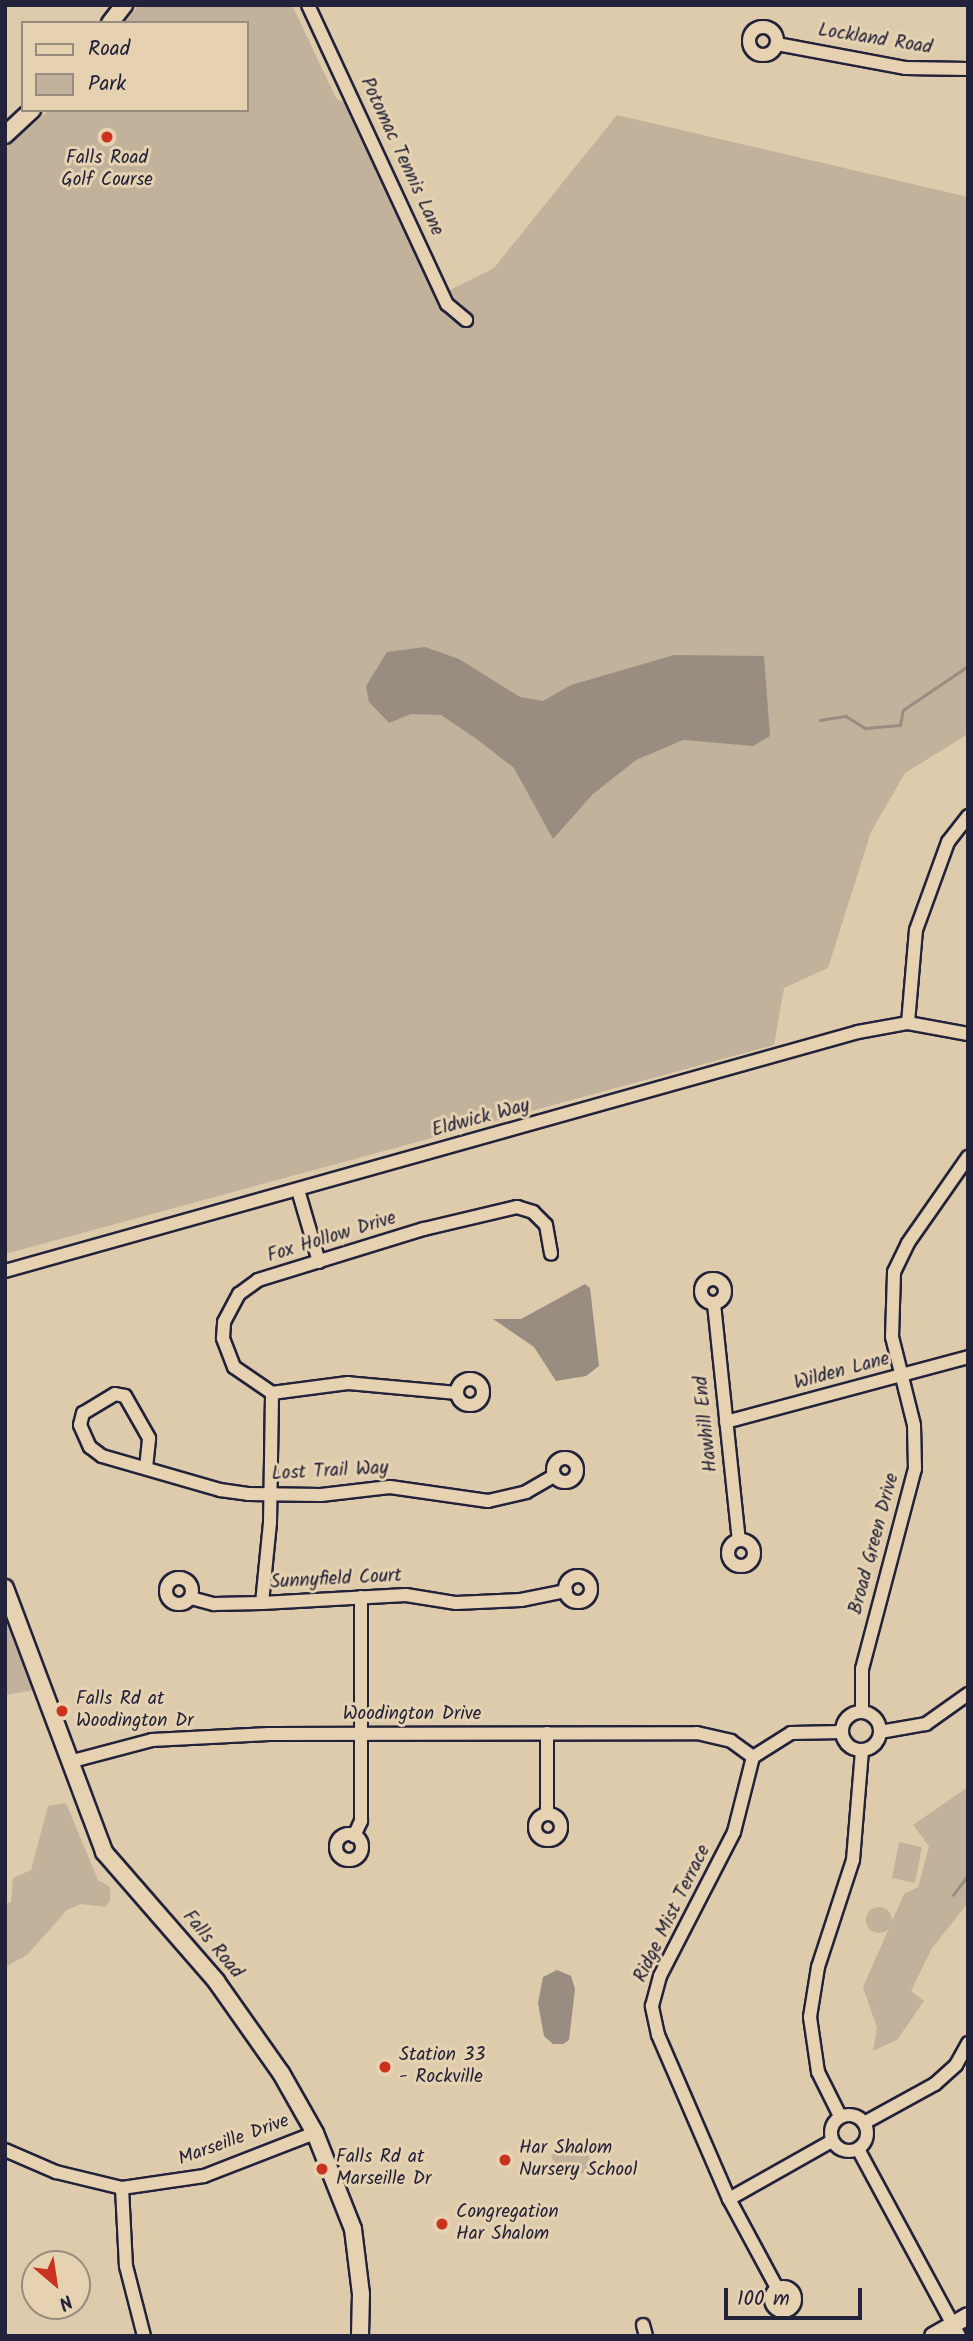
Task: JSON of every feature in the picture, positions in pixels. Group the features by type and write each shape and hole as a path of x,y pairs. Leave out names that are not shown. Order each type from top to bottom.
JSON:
{"main road":[{"path":"112,21 124,5"},
{"path":"5,135 30,112"},
{"name":"Falls Road","path":"5,1588 90,1823 113,1866 211,1973 281,2073 315,2133 353,2229 361,2294 359,2336"},
{"path":"933,2336 956,2330 968,2316"}],"street":[{"name":"Potomac Tennis Lane","path":"308,5 447,304 466,320"},
{"name":"Lockland Road","path":"777,44 905,68 968,69"},
{"path":"908,1023 916,930 948,842 968,816"},
{"name":"Eldwick Way","path":"5,1272 858,1031 908,1023 968,1034"},
{"name":"Broad Green Drive","path":"862,1712 862,1669 915,1469 914,1425 892,1337 894,1272 908,1243 968,1157"},
{"path":"298,1190 318,1262"},
{"name":"Fox Hollow Drive","path":"272,1393 239,1374 230,1360 223,1338 229,1307 258,1280 517,1206 533,1212 546,1225 551,1254"},
{"name":"Hawhill End","path":"714,1304 739,1541"},
{"name":"Wilden Lane","path":"726,1422 968,1357"},
{"path":"262,1603 271,1496 272,1393 348,1383 457,1392"},
{"name":"Lost Trail Way","path":"146,1468 149,1438 125,1396 115,1394 83,1413 80,1425 95,1452 146,1468 220,1490 271,1496 390,1487 488,1501 526,1492 554,1476"},
{"name":"Sunnyfield Court","path":"191,1598 215,1604 405,1595 456,1603 521,1600 566,1591"},
{"path":"354,1836 361,1821 361,1597"},
{"path":"880,1732 926,1724 968,1694"},
{"path":"862,1712 877,1721 880,1732 874,1745 862,1750 851,1747 842,1732 846,1720 862,1712"},
{"path":"752,1757 791,1733 842,1732"},
{"path":"547,1733 547,1814"},
{"name":"Woodington Drive","path":"69,1762 127,1745 178,1736 361,1734 697,1733 731,1741 752,1757"},
{"path":"840,2116 818,2073 810,2017 818,1967 853,1860 862,1750"},
{"name":"Ridge Mist Terrace","path":"752,1757 734,1832 660,1976 652,2006 658,2035 729,2199 777,2288"},
{"path":"864,2123 935,2084 956,2065 968,2043"},
{"path":"853,2115 864,2123 867,2137 858,2149 842,2150 832,2141 831,2126 840,2116 853,2115"},
{"name":"Marseille Drive","path":"5,2150 56,2172 122,2188 204,2176 315,2133"},
{"path":"729,2199 832,2141"},
{"path":"858,2149 956,2330"},
{"path":"122,2188 122,2241 144,2336"}],"green space":[{"name":"Falls Road Golf Course","path":"139,5 292,5 336,98 364,114 446,292 494,268 617,115 968,197 968,734 905,773 871,832 828,968 784,988 774,1045 5,1254 5,149 47,112 248,112 248,21 126,21"},
{"path":"5,1606 35,1690 5,1695"},
{"path":"968,1787 968,1903 932,1948 911,1991 924,2001 897,2040 873,2051 877,2028 863,1987 904,1894 918,1887 929,1846 913,1825"},
{"path":"66,1803 98,1880 110,1887 110,1901 105,1907 81,1904 67,1910 27,1955 5,1967 5,1904 11,1902 13,1878 31,1870 48,1806"},
{"path":"899,1842 922,1847 915,1883 892,1878"},
{"path":"879,1907 888,1911 892,1920 888,1929 879,1933 870,1929 866,1920 870,1911"},
{"path":"562,2144 586,2149 593,2166 582,2174 577,2166 569,2171 557,2168 551,2156"}],"shaded area":[{"path":"425,647 459,659 520,697 543,701 571,685 674,655 764,656 770,736 753,746 683,740 636,760 593,794 553,839 514,768 478,740 441,715 411,714 389,723 369,702 366,686 387,652"},
{"path":"585,1284 590,1288 599,1366 586,1376 556,1381 534,1347 493,1319 521,1319"},
{"path":"557,1970 571,1976 575,1989 569,2040 563,2044 553,2044 544,2036 538,2003 543,1977"}],"waterway":[{"path":"820,720 846,716 865,728 900,725 903,710 968,666"},
{"path":"953,1895 968,1875"}],"place":[{"name":"Falls Road Golf Course","path":"107,137"},
{"name":"Falls Rd at Woodington Dr","path":"62,1711"},
{"name":"Station 33 - Rockville","path":"385,2067"},
{"name":"Har Shalom Nursery School","path":"505,2160"},
{"name":"Falls Rd at Marseille Dr","path":"322,2169"},
{"name":"Congregation Har Shalom","path":"442,2224"}]}
